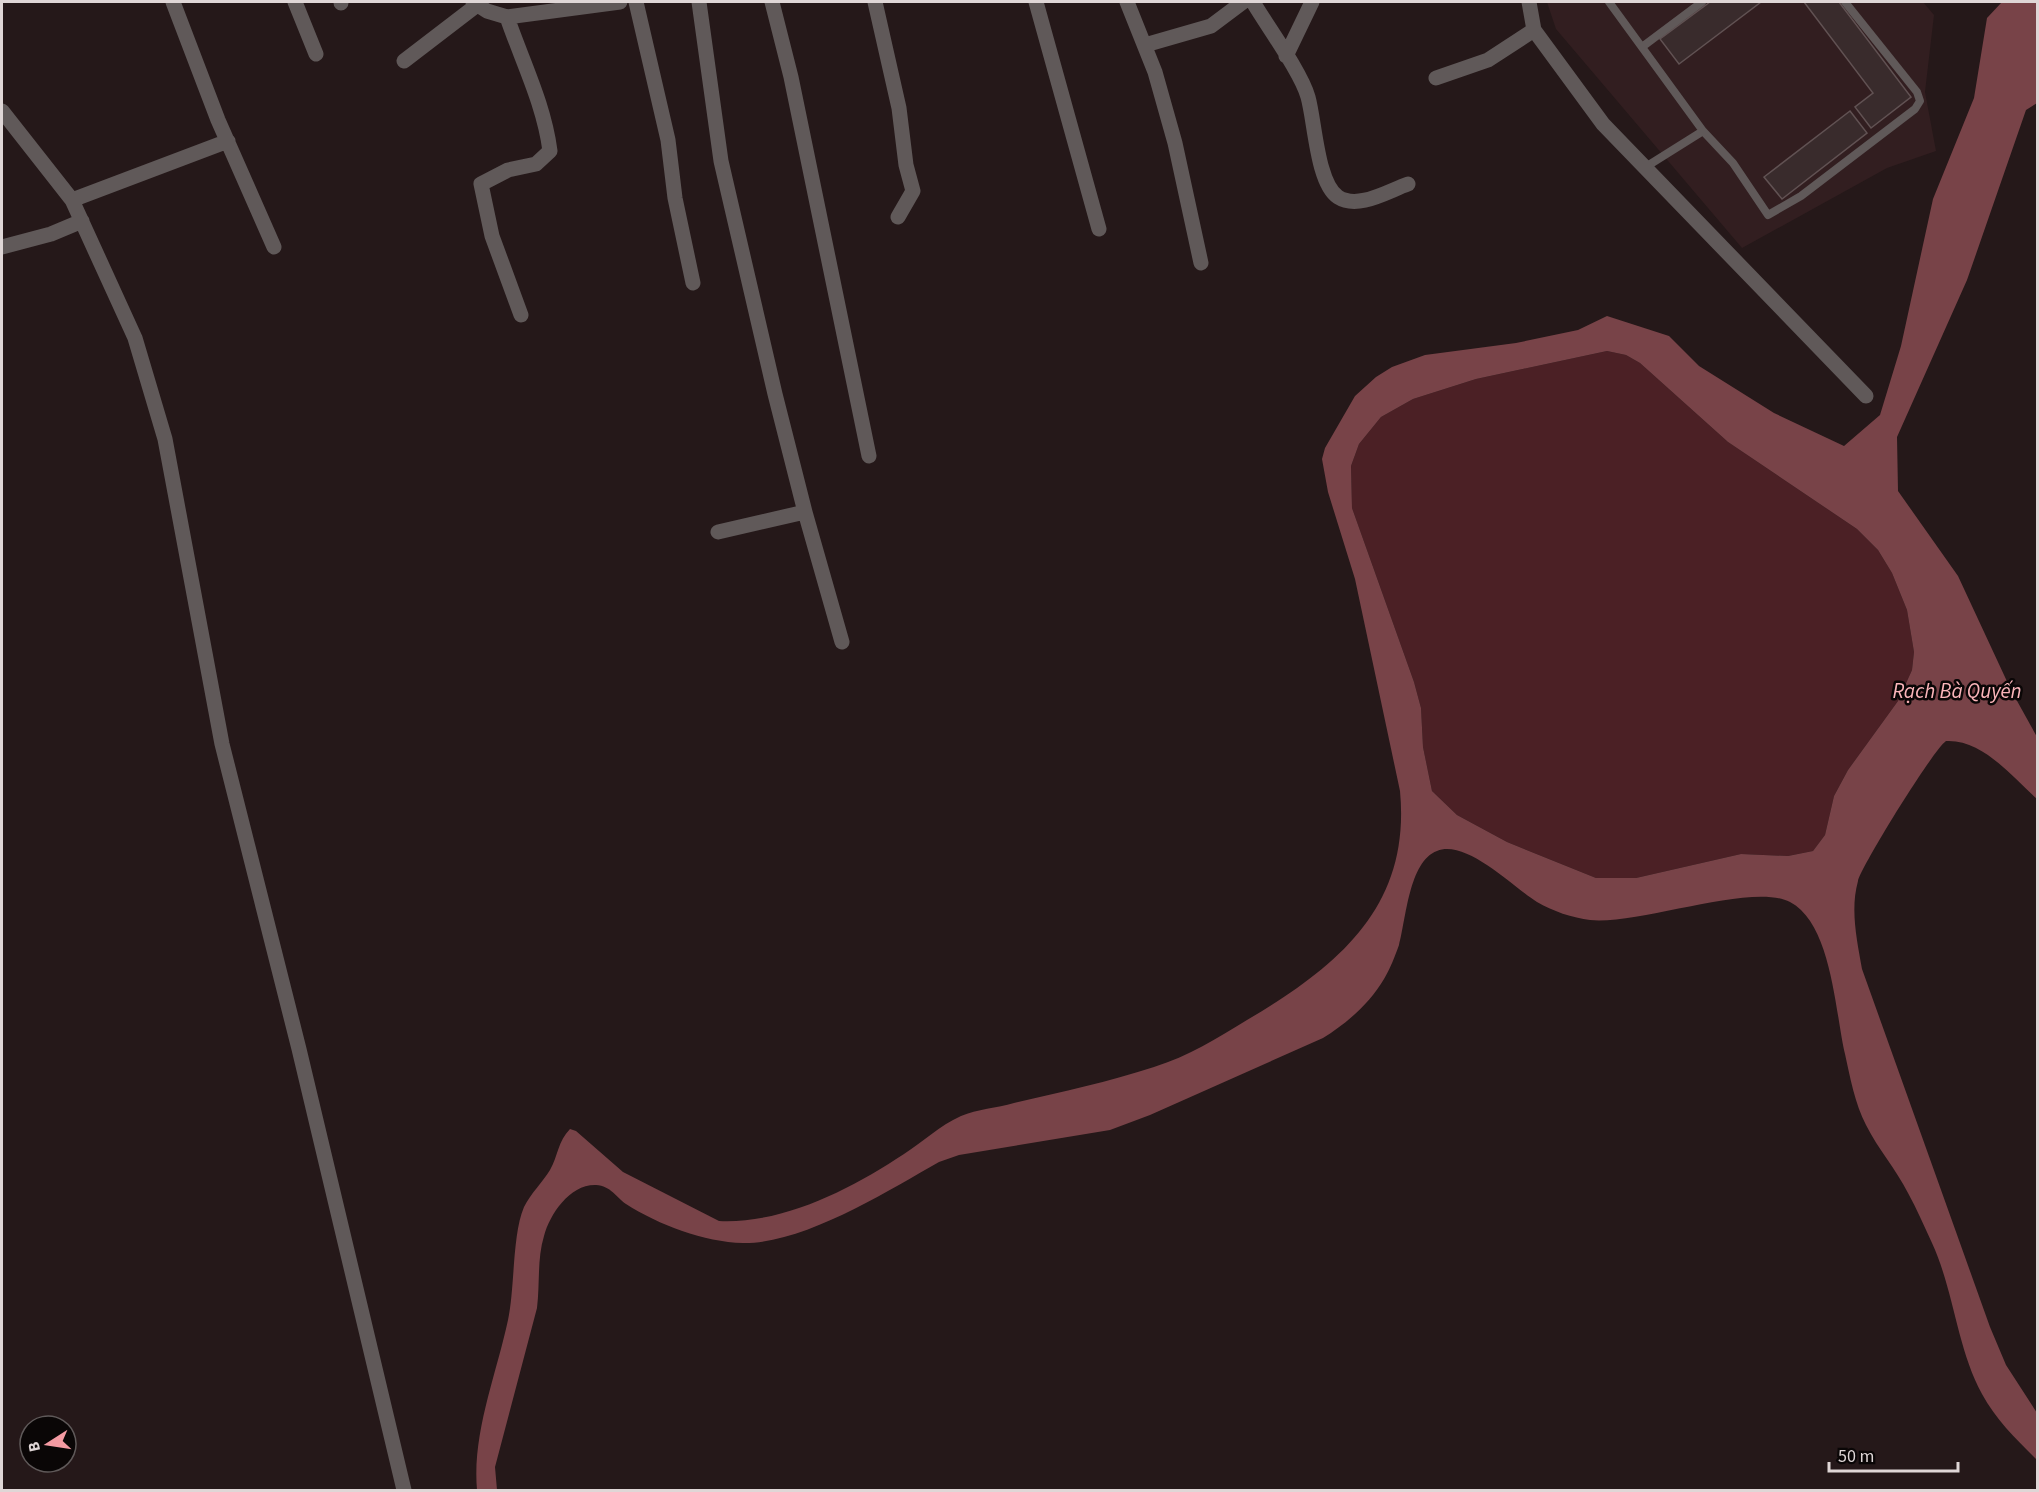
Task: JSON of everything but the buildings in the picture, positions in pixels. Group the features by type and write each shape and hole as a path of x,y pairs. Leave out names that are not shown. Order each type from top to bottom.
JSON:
{"street":[{"path":"172,2 274,247"},
{"path":"295,2 316,54"},
{"path":"404,61 475,3 487,11 507,17 567,6 620,2"},
{"path":"636,2 668,140 675,198 693,283"},
{"path":"699,2 721,161 775,394 842,642"},
{"path":"772,2 793,88 869,456"},
{"path":"875,2 899,108 906,165 913,191 898,218"},
{"path":"1035,2 1100,229"},
{"path":"1127,2 1155,72 1175,143 1201,263"},
{"path":"1144,45 1211,26 1243,2"},
{"path":"1253,2 1307,95 1324,178 1337,197 1353,202 1365,200 1408,184"},
{"path":"1286,57 1312,2"},
{"path":"1529,2 1534,30 1603,124 1866,396"},
{"path":"507,17 536,94 548,133 550,151 536,165 508,170 481,184 492,236 521,315"},
{"path":"1436,78 1488,60 1534,30"},
{"path":"2,111 72,200 135,338 165,439 222,744 299,1049 404,1491"},
{"path":"72,200 228,141"},
{"path":"2,247 51,234 82,222"},
{"path":"718,532 806,512"}],"lane":[{"path":"1609,2 1703,131 1733,163 1768,215 1801,196 1915,109 1920,101 1917,92 1845,2"},
{"path":"1642,47 1702,2"},
{"path":"1644,168 1703,131"}],"shaded area":[{"path":"1547,2 1923,2 1934,15 1925,92 1936,151 1887,168 1742,248 1556,29"},
{"path":"1607,351 1626,355 1640,363 1728,442 1857,529 1878,550 1892,573 1907,610 1914,652 1912,670 1898,701 1848,770 1834,796 1825,835 1813,851 1788,856 1741,854 1636,878 1596,878 1507,842 1457,815 1432,791 1423,747 1421,708 1414,682 1352,508 1351,466 1359,444 1381,417 1413,399 1476,379"}],"water":[{"name":"Rạch Bà Quyến","path":"2002,2 2037,2 2037,103 2026,110 1967,280 1897,437 1898,491 1958,576 2011,690 2037,737 2037,799 2007,770 1984,753 1960,742 1946,741 1913,785 1862,871 1858,881 1854,914 1862,969 1990,1327 2006,1365 2037,1413 2037,1460 2000,1421 1982,1394 1967,1358 1946,1280 1932,1243 1903,1184 1862,1117 1841,1036 1830,970 1815,929 1804,913 1790,902 1773,897 1750,897 1611,920 1583,919 1563,914 1543,905 1489,866 1461,852 1449,849 1437,851 1420,866 1410,892 1399,945 1392,962 1378,988 1357,1012 1323,1038 1150,1115 1110,1130 959,1155 939,1162 844,1214 791,1235 766,1241 728,1242 698,1236 639,1212 606,1187 596,1185 578,1189 556,1210 544,1236 537,1308 495,1467 497,1490 477,1490 476,1469 481,1426 508,1320 520,1219 527,1202 553,1165 563,1138 570,1129 576,1131 623,1172 719,1221 768,1217 816,1202 862,1180 961,1116 1102,1082 1179,1058 1280,999 1311,978 1338,954 1362,929 1380,900 1394,868 1400,832 1400,791 1355,579 1328,492 1322,459 1325,448 1355,396 1376,377 1392,367 1425,355 1516,343 1578,330 1607,316 1669,336 1699,366 1774,413 1844,446 1880,415 1901,346 1933,199 1974,98 1987,18","holes":["1607,351 1626,355 1640,363 1728,442 1857,529 1878,550 1892,573 1907,610 1914,652 1912,670 1898,701 1848,770 1834,796 1825,835 1813,851 1788,856 1741,854 1636,878 1596,878 1507,842 1457,815 1432,791 1423,747 1421,708 1414,682 1352,508 1351,466 1359,444 1381,417 1413,399 1476,379"]}]}
